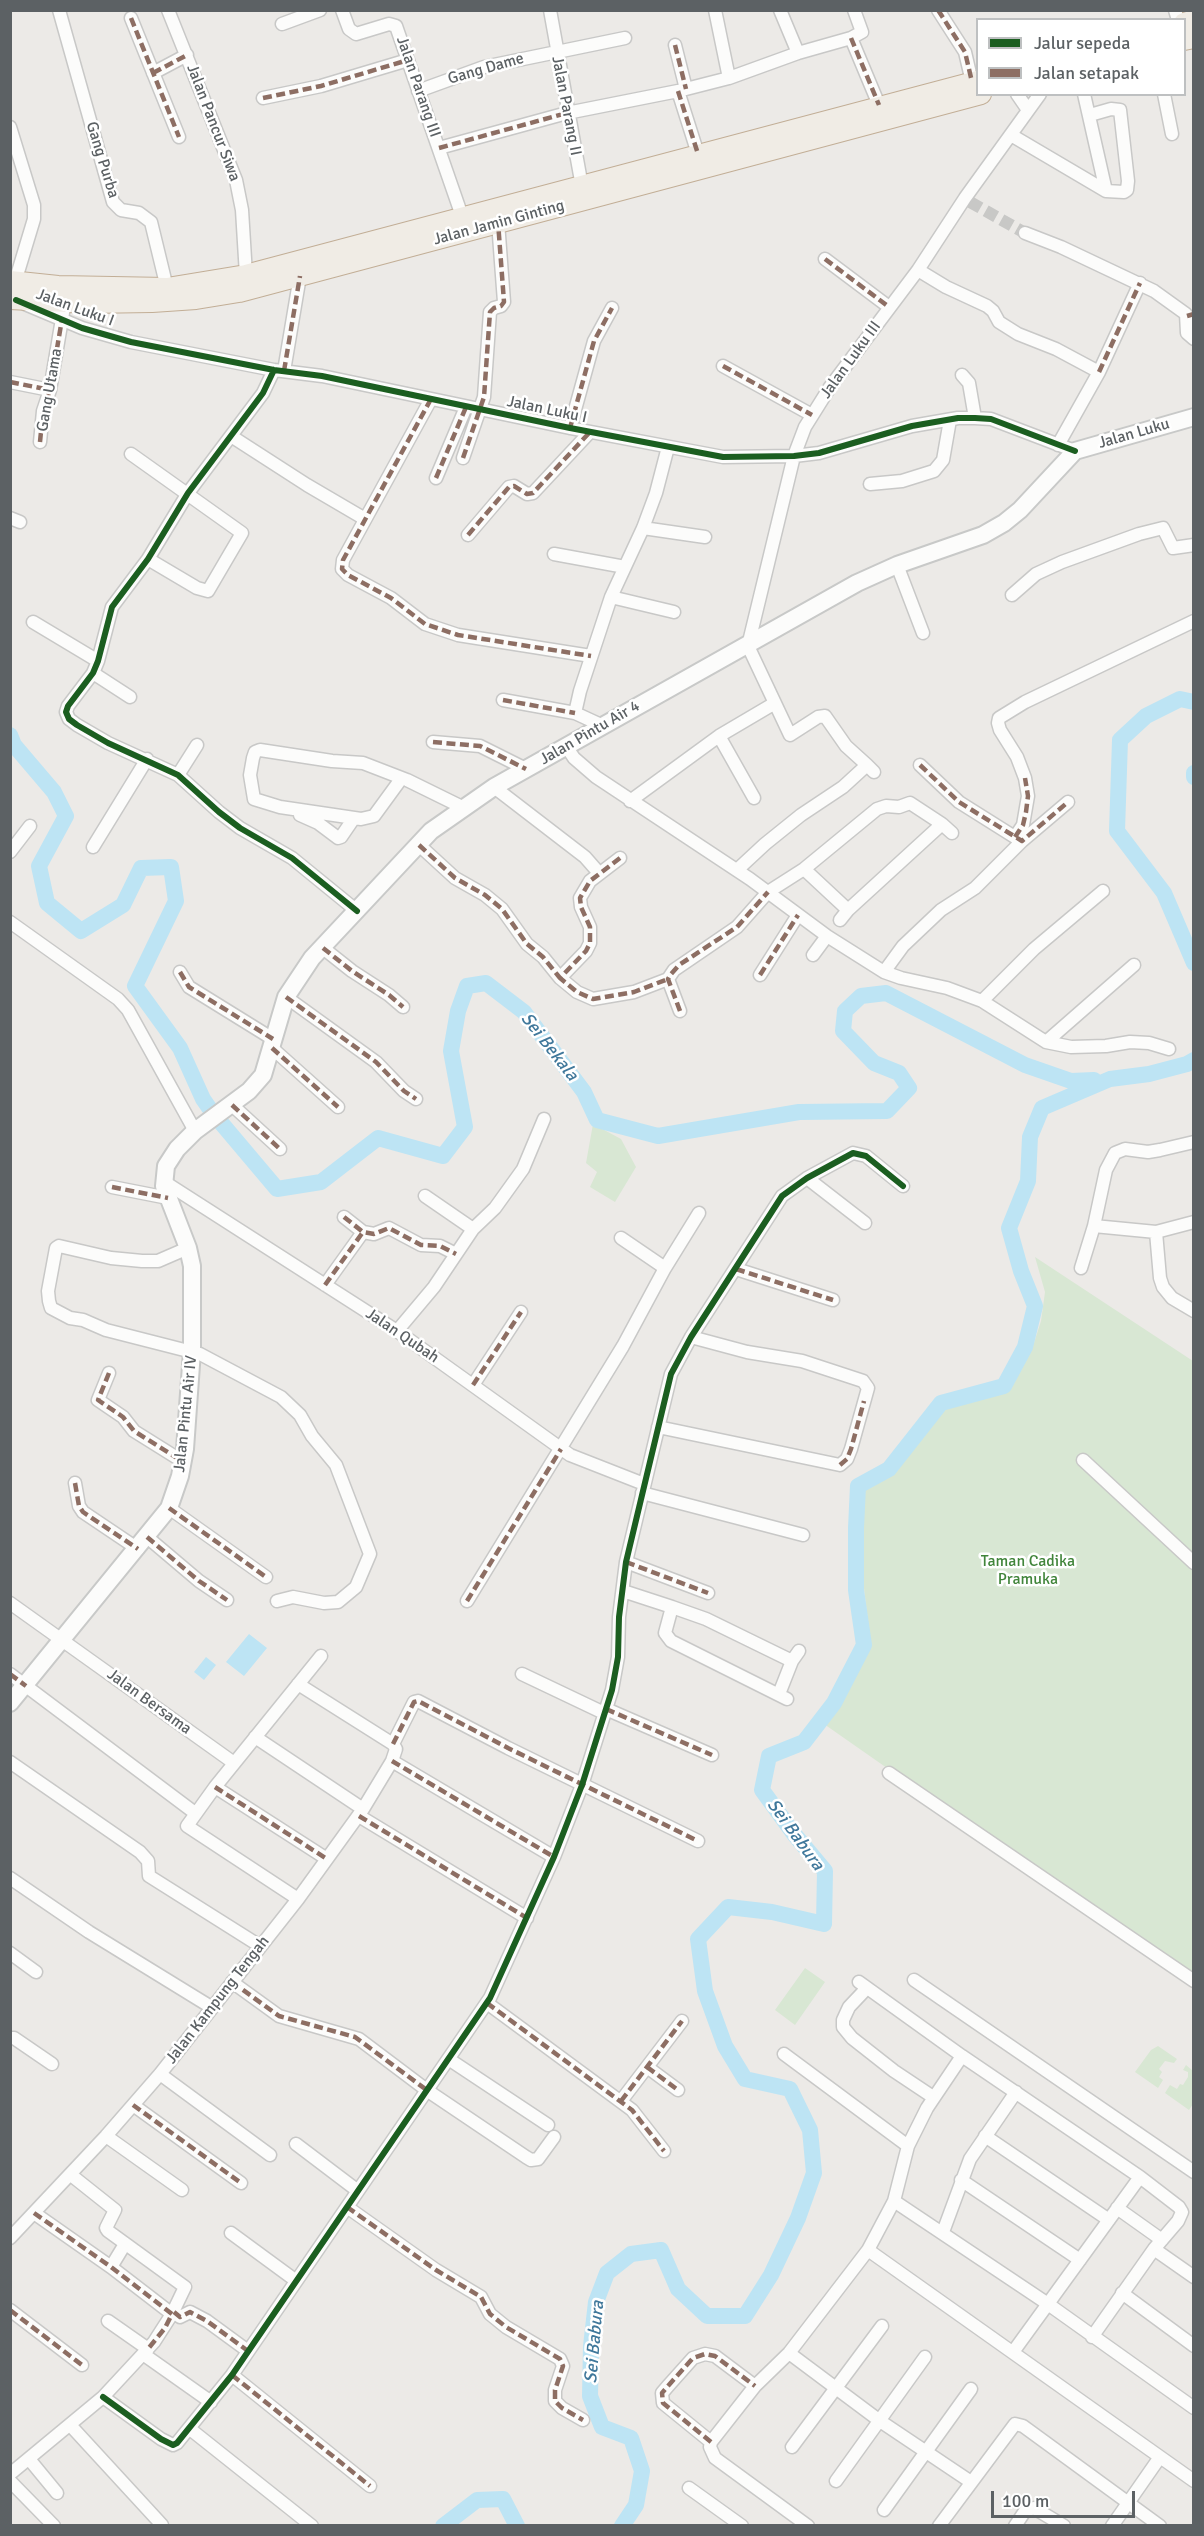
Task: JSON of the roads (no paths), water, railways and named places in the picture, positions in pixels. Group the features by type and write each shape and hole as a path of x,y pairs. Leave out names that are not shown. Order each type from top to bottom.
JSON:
{"highway":[{"name":"Jalan Jamin Ginting","path":"13,291 66,286 167,288 246,275 462,216 583,193 976,86"},
{"name":"Jalan Jamin Ginting","path":"13,291 64,311 196,299 239,292 498,222 698,154 879,105 976,86"}],"main road":[{"name":"Jalan Luku","path":"1075,451 1194,417"},
{"name":"Jalan Pintu Air 4","path":"200,1127 249,1091 263,1075 286,997 302,970 430,831 494,787 857,583 897,564 975,538 1004,523 1020,510 1075,451"},
{"path":"164,1181 166,1166 171,1156 200,1127"},
{"name":"Jalan Pintu Air IV","path":"10,1703 142,1543 169,1508 177,1489 182,1461 192,1351 192,1266 188,1248 168,1198 164,1181"}],"street":[{"name":"Gang Purba","path":"59,10 113,202 121,210 139,213 151,222 167,288"},
{"name":"Jalan Pancur Siwa","path":"168,10 236,180 242,210 246,275"},
{"path":"282,24 320,10"},
{"name":"Jalan Parang III","path":"342,10 349,29 356,34 389,24 396,26 462,216"},
{"name":"Jalan Parang II","path":"550,10 583,193"},
{"path":"715,10 729,78"},
{"path":"780,10 798,53"},
{"path":"439,148 567,113 682,90 729,78 798,53 851,38 862,32 854,10"},
{"path":"938,10 965,52 976,83"},
{"path":"131,18 179,137"},
{"name":"Gang Dame","path":"418,91 484,67 625,38"},
{"path":"851,38 879,105"},
{"path":"675,45 682,90 698,154"},
{"path":"153,73 187,55"},
{"path":"263,98 321,86 408,60"},
{"path":"1018,96 1028,110"},
{"name":"Jalan Luku III","path":"748,646 794,456 812,415 918,270 1038,96"},
{"path":"1085,96 1106,191"},
{"path":"1164,96 1172,134"},
{"path":"1011,135 1106,191 1124,192 1128,186 1121,113 1115,109 1090,115"},
{"path":"10,127 34,205 34,219 13,291"},
{"path":"464,458 481,410 486,387 490,312 504,302 498,222"},
{"path":"1026,233 1140,284 1170,302 1190,315 1187,333 1194,339"},
{"path":"825,260 889,307"},
{"path":"918,270 946,287 987,306 996,314 999,322 1018,333 1056,349 1099,372"},
{"path":"300,276 279,370 188,494 148,559 112,607 95,667 66,712 69,719 108,743 178,775 240,828 292,858 357,911"},
{"path":"1058,445 1099,372 1140,284"},
{"path":"570,428 594,341 612,308"},
{"name":"Jalan Luku I","path":"64,311 123,340 322,376 466,407 723,457 794,456 819,453 912,426 975,418 991,419 1075,451"},
{"name":"Gang Utama","path":"40,442 43,411 50,390 64,311"},
{"path":"723,366 812,415"},
{"path":"962,375 969,382 975,418"},
{"path":"10,382 50,390"},
{"path":"431,399 343,560 342,569 348,575 391,598 415,618 458,634 591,656"},
{"path":"436,478 466,407"},
{"path":"870,484 902,481 934,471 943,460 950,420"},
{"path":"468,535 509,487 514,486 527,495 533,494 590,432"},
{"path":"231,436 307,486 365,519"},
{"path":"575,713 610,597 643,528 656,493 668,447"},
{"path":"131,454 242,532 209,590 204,591 148,559"},
{"path":"643,528 705,537"},
{"path":"1012,595 1036,574 1139,534 1163,528 1173,548 1194,545"},
{"path":"554,554 625,567"},
{"path":"897,564 923,633"},
{"path":"610,597 674,612"},
{"path":"1019,839 1028,796 1017,758 1000,730 999,718 1025,702 1194,621"},
{"path":"33,622 95,667 130,697"},
{"path":"737,870 801,815 870,769 846,746 825,716 818,717 790,735 748,646"},
{"path":"503,700 575,713 601,725"},
{"path":"630,801 719,736 776,703"},
{"path":"719,736 754,798"},
{"path":"432,742 480,746 526,769"},
{"path":"178,775 197,745"},
{"path":"566,746 574,758 630,801 737,870 826,936 884,972 947,988 982,1001 1046,1042 1071,1047 1106,1046 1130,1042 1149,1043 1169,1049"},
{"path":"354,818 338,838 318,822 254,799 251,765 255,752 260,750 332,761 363,763 464,808"},
{"path":"93,847 147,759"},
{"path":"920,765 959,802 1019,839"},
{"path":"280,807 354,818 374,816 401,779"},
{"path":"494,787 585,857 599,873"},
{"path":"419,845 455,878 485,895 502,909 527,944 543,957 560,978 577,992 593,999 634,992 668,979 679,965 737,927 768,892 804,869 877,809 910,802 952,833"},
{"path":"884,972 903,946 941,910 975,888 1019,839 1068,802"},
{"path":"840,920 942,824"},
{"path":"10,852 30,826"},
{"path":"560,978 586,951 590,943 590,927 581,907 580,898 590,881 620,858"},
{"path":"804,869 848,910"},
{"path":"982,1001 1034,949 1103,891"},
{"path":"760,975 798,915"},
{"path":"10,922 82,971 118,999 128,1010 200,1127"},
{"path":"813,955 826,936"},
{"path":"323,948 403,1007"},
{"path":"1046,1042 1134,965"},
{"path":"180,972 189,987 272,1044 338,1107"},
{"path":"668,979 680,1011"},
{"path":"286,997 376,1062 416,1100"},
{"path":"230,1106 280,1149"},
{"path":"397,1331 434,1287 473,1230 495,1209 523,1169 544,1119"},
{"path":"1081,1268 1094,1226 1106,1170 1115,1153 1125,1149 1148,1152 1194,1142"},
{"path":"103,2397 167,2443 177,2443 232,2375 295,2280 450,2060 487,2003 554,1857 582,1785 616,1671 619,1617 626,1562 671,1374 691,1337 782,1196 807,1178 853,1153 866,1156 903,1186"},
{"path":"807,1178 865,1223"},
{"name":"Jalan Qubah","path":"164,1181 397,1331 561,1449 643,1489 803,1535"},
{"path":"112,1187 168,1198"},
{"path":"424,1196 473,1230"},
{"path":"467,1601 623,1346 665,1268 699,1213"},
{"path":"344,1217 363,1232 374,1234 388,1228 421,1245 440,1246 456,1254"},
{"path":"1094,1226 1156,1232 1194,1222"},
{"path":"325,1285 363,1232"},
{"path":"1156,1232 1160,1278 1163,1287 1172,1298 1194,1311"},
{"path":"621,1239 665,1268"},
{"path":"188,1248 158,1261 142,1261 111,1258 59,1246 48,1291 51,1308 70,1318 83,1320 106,1330 192,1351 281,1397 292,1405 312,1436 336,1465 370,1554 356,1587 338,1602 324,1603 293,1597 277,1601"},
{"path":"736,1269 833,1300"},
{"path":"473,1385 521,1312"},
{"path":"658,1426 840,1465 847,1459 851,1449 868,1388 863,1381 802,1361 747,1352 691,1337"},
{"path":"109,1373 98,1400 123,1417 134,1431 182,1461"},
{"path":"1083,1460 1194,1563"},
{"path":"75,1482 79,1506 83,1512 142,1543 227,1600"},
{"path":"169,1508 266,1578"},
{"path":"626,1562 708,1593"},
{"path":"623,1591 706,1618 796,1656 783,1697 670,1641 665,1633 672,1607"},
{"name":"Jalan Bersama","path":"10,1603 234,1763"},
{"path":"298,1899 189,1829 188,1823 321,1656"},
{"path":"10,1674 195,1813"},
{"path":"522,1674 712,1755"},
{"path":"298,1684 393,1744 414,1702 418,1701 698,1841"},
{"path":"255,1737 361,1813 527,1918"},
{"name":"Jalan Kampung Tengah","path":"10,2238 106,2136 160,2074 298,1899 361,1813 392,1761 396,1749 393,1744"},
{"path":"392,1761 554,1857"},
{"path":"10,1762 140,1852 148,1861 149,1876 260,1946"},
{"path":"889,1773 1194,1981"},
{"path":"215,1787 327,1859"},
{"path":"10,1878 89,1932 211,2007"},
{"path":"10,1953 36,1972"},
{"path":"914,1980 1194,2172"},
{"path":"231,1982 279,2016 355,2037 428,2091 531,2160 538,2159 554,2137"},
{"path":"933,2097 894,2071 852,2038 843,2027 843,2020 849,2007 863,1985 1179,2206 1182,2212 1178,2221 1122,2293 1092,2337"},
{"path":"487,2003 621,2101 639,2117 664,2151"},
{"path":"621,2101 682,2021"},
{"path":"10,2038 14,2038 52,2064"},
{"path":"784,2054 908,2146"},
{"path":"808,2526 715,2458 710,2447 711,2442 755,2386 789,2353 868,2250 894,2201 908,2146 933,2097 962,2056"},
{"path":"450,2060 548,2125"},
{"path":"647,2067 678,2090"},
{"path":"160,2074 270,2155"},
{"path":"943,2232 970,2159 1016,2092"},
{"path":"133,2105 241,2184"},
{"path":"106,2136 182,2190"},
{"path":"985,2136 1109,2220"},
{"path":"296,2144 358,2191"},
{"path":"10,2474 71,2426 103,2397 165,2328 185,2287 106,2228 115,2210 70,2175"},
{"path":"1013,2352 1140,2177"},
{"path":"961,2180 1080,2260"},
{"path":"894,2201 1048,2304 1194,2408"},
{"path":"347,2207 436,2270 481,2297 490,2314 506,2327 560,2359 563,2366 554,2396 555,2401 562,2408 583,2420"},
{"path":"1117,2208 1194,2277"},
{"path":"34,2213 180,2318 191,2313 207,2321 248,2351"},
{"path":"231,2233 295,2280"},
{"path":"111,2267 125,2244"},
{"path":"868,2250 1194,2481"},
{"path":"1122,2293 1194,2346"},
{"path":"10,2310 82,2365"},
{"path":"108,2320 211,2402"},
{"path":"792,2447 882,2326"},
{"path":"789,2353 880,2421 971,2482"},
{"path":"711,2442 663,2403 661,2398 668,2386 693,2358 709,2354 755,2386"},
{"path":"836,2481 925,2357"},
{"path":"232,2375 370,2486"},
{"path":"884,2510 971,2389"},
{"path":"939,2526 1012,2427 1019,2424 1160,2526"},
{"path":"71,2426 162,2524"},
{"path":"190,2429 312,2526"},
{"path":"1112,2526 1160,2457"},
{"path":"29,2459 57,2493"},
{"path":"10,2481 54,2526"},
{"path":"689,2488 742,2526"},
{"path":"1015,2526 1025,2511 1034,2508 1064,2526"}],"water":[{"path":"249,1634 267,1648 244,1676 226,1662"},
{"path":"206,1657 216,1665 204,1680 194,1672"}],"waterway":[{"name":"Sei Babura","path":"1194,702 1180,699 1146,716 1120,740 1117,831 1164,893 1194,963"},
{"name":"Sei Bekala","path":"10,735 14,745 54,792 66,816 39,866 47,903 81,931 123,905 141,868 171,867 176,901 135,986 180,1048 203,1099 212,1112 277,1189 321,1182 378,1138 443,1156 465,1127 451,1051 458,1011 467,986 486,983 524,1012 584,1092 597,1120 658,1136 799,1112 887,1111 909,1088 899,1073 874,1063 843,1031 845,1011 861,996 886,993 1025,1065 1071,1081 1094,1080"},
{"name":"Sei Babura","path":"622,2526 636,2505 642,2471 631,2438 602,2427 590,2396 591,2346 596,2302 607,2273 631,2254 661,2250 678,2289 707,2316 745,2316 771,2275 798,2218 814,2173 810,2130 790,2089 745,2079 725,2046 705,1991 698,1939 728,1907 772,1912 824,1924 825,1871 762,1790 769,1756 804,1742 834,1703 864,1645 856,1590 858,1486 889,1469 941,1403 1004,1386 1025,1347 1035,1306 1021,1271 1009,1228 1028,1181 1030,1137 1042,1108 1110,1079 1149,1074 1194,1060"},
{"name":"Sei Babura","path":"443,2526 477,2500 503,2499 517,2526"}],"tunnel":[{"path":"970,202 1025,233"}],"park label":[{"name":"Taman Cadika Pramuka","path":"1028,1571"}]}
